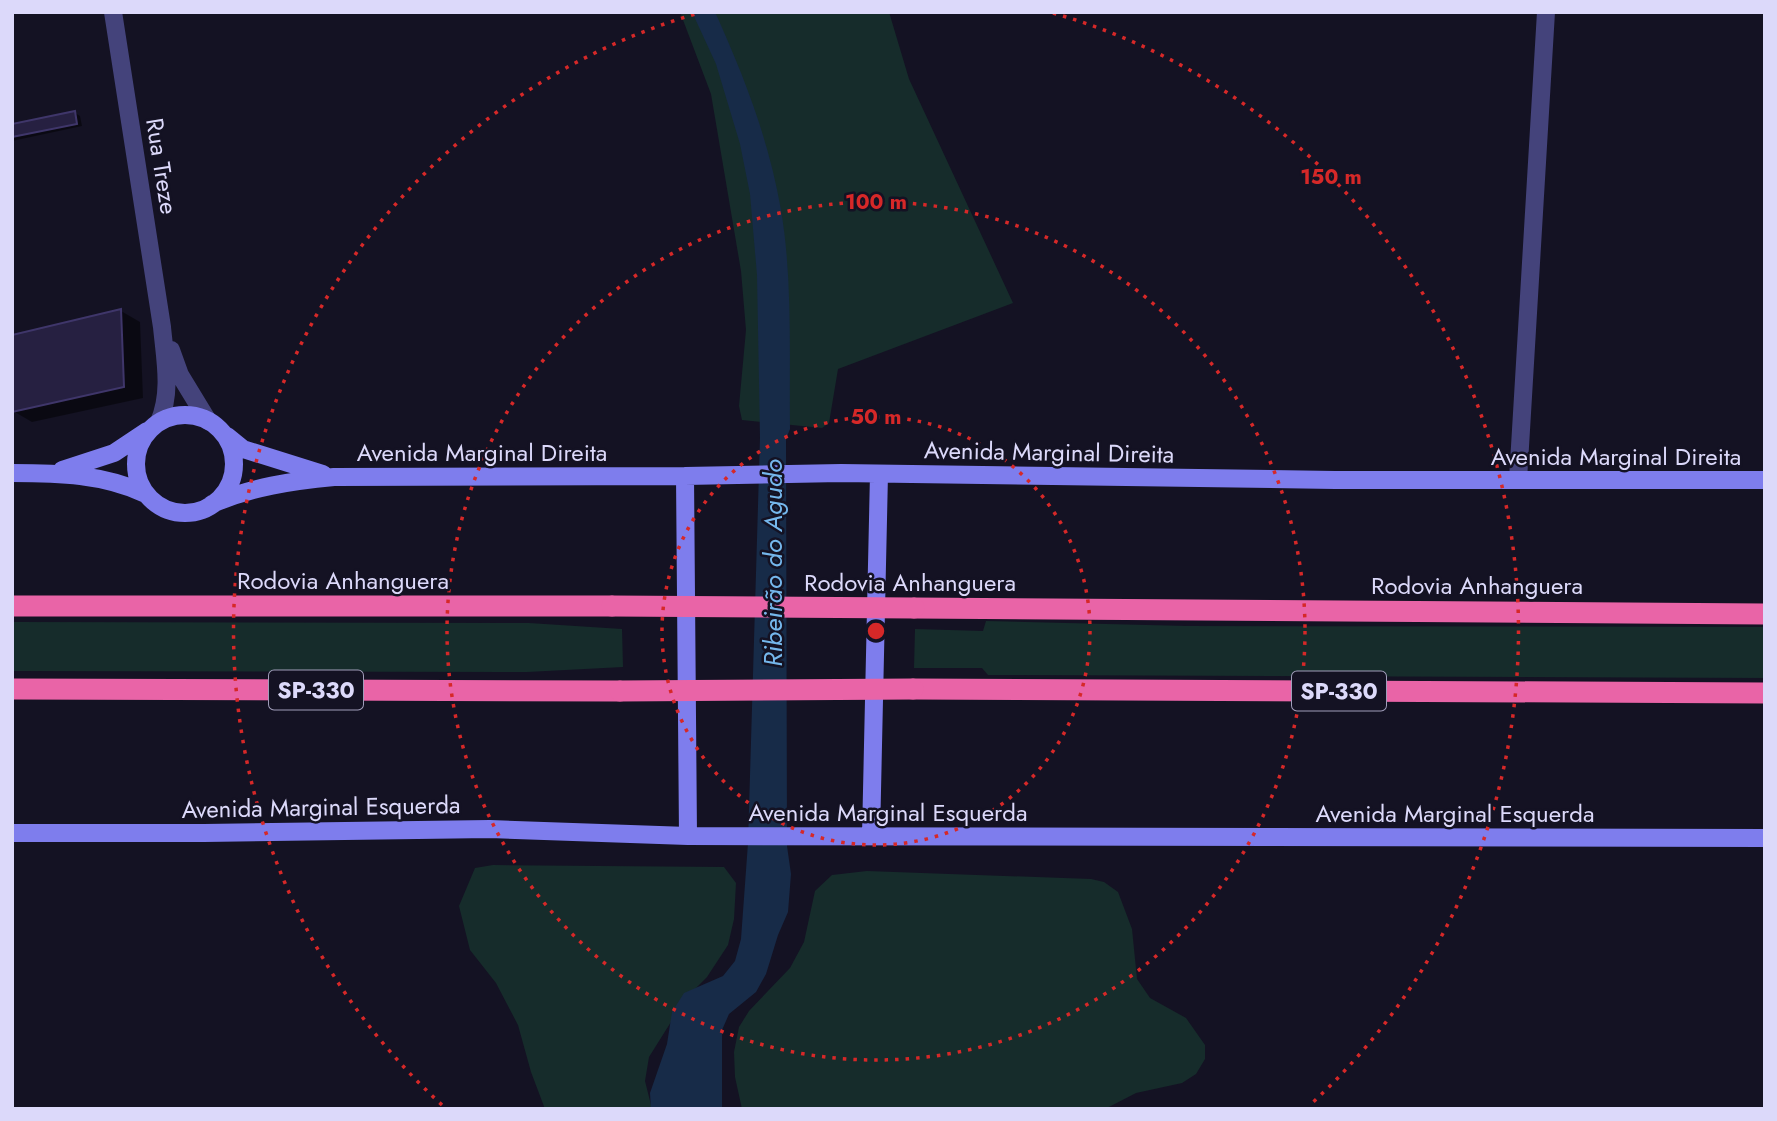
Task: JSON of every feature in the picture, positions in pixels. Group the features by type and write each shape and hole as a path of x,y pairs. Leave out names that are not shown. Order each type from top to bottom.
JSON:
{"highway":[{"name":"Rodovia Anhanguera","path":"12,606 612,606 1765,614"},
{"name":"SP-330","path":"17,690 913,689 1765,693"}],"main road":[{"path":"12,473 92,477 127,485 172,511 197,511 212,504 229,484 234,464 231,447 215,426 199,417 183,415 170,417 114,453 86,464 49,473"},
{"path":"146,494 139,482 136,466 142,441 154,426"},
{"name":"Avenida Marginal Direita","path":"215,426 243,449 334,477"},
{"name":"Avenida Marginal Direita","path":"212,504 241,492 282,482 334,477 685,477 841,473 1765,480"},
{"path":"870,836 879,474"},
{"path":"685,477 688,836"},
{"name":"Avenida Marginal Esquerda","path":"12,833 490,829 688,836 1765,838"}],"street":[{"name":"Rua Treze","path":"113,12 162,327 166,404 154,426"},
{"path":"1518,480 1546,12"},
{"name":"Rua Treze","path":"162,327 180,375 215,426"}],"green space":[{"path":"680,12 889,12 909,79 1013,303 838,369 829,423 822,428 742,420 739,406 746,330 741,271 711,94"},
{"path":"986,621 1187,626 1765,627 1765,678 988,675 982,668 914,668 915,629 983,631"},
{"path":"12,622 529,623 622,629 623,667 527,672 12,671"},
{"path":"493,865 724,867 736,883 734,919 728,945 707,977 686,998 649,1057 645,1081 652,1109 545,1109 518,1025 496,983 470,950 459,906 475,868"},
{"path":"867,871 1091,879 1104,882 1118,892 1132,929 1137,979 1150,998 1186,1018 1205,1045 1205,1059 1196,1074 1182,1083 1136,1093 1105,1109 742,1109 735,1077 734,1052 739,1027 749,1011 790,968 804,942 815,891 832,875"}],"water":[{"name":"Ribeirão do Agudo","path":"692,12 715,12 736,60 770,159 785,237 790,319 790,429 786,439 787,846 791,874 788,912 766,974 756,992 729,1014 722,1030 722,1109 651,1109 650,1093 667,1044 672,1012 684,993 723,976 735,961 741,939 748,843 760,438 757,275 750,194 740,144 716,64"}],"building":[{"path":"75,111 77,124 12,137 12,124"},
{"path":"121,309 124,387 12,412 12,335"}]}
